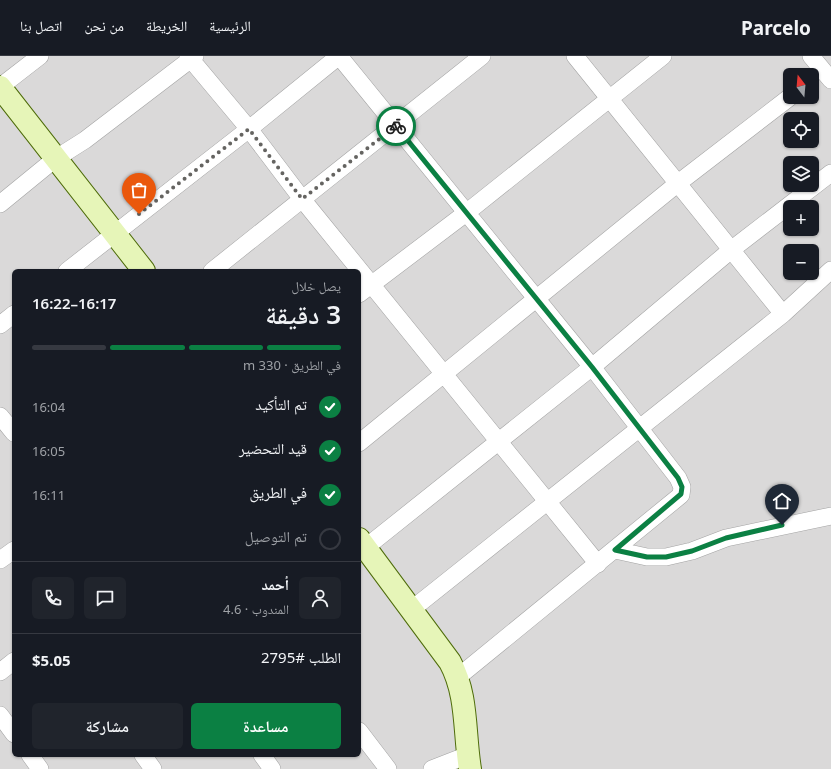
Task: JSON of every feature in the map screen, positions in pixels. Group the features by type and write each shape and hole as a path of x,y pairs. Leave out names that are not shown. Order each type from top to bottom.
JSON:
{"main road":[{"path":"0,87 142,269"},
{"path":"362,543 450,662 458,677 462,690 469,762"}],"street":[{"path":"0,87 40,56"},
{"path":"70,269 249,129 339,56 640,427 678,478 682,487 681,494 615,550 458,677"},
{"path":"214,269 482,56"},
{"path":"575,56 783,314"},
{"path":"361,293 466,213 662,56"},
{"path":"811,56 824,74"},
{"path":"0,204 55,159 85,140 191,57 249,129 302,199 374,284 598,564"},
{"path":"361,441 677,184 783,102"},
{"path":"362,543 500,441 592,367 731,250 831,173"},
{"path":"411,610 783,314 831,270"},
{"path":"0,325 12,316"},
{"path":"0,416 12,431"},
{"path":"615,550 647,557 666,557 692,551 726,538 831,516"},
{"path":"0,560 12,551"},
{"path":"0,672 12,663"},
{"path":"0,715 12,731"},
{"path":"361,734 388,769"},
{"path":"31,757 40,769"},
{"path":"144,757 153,769"},
{"path":"263,757 272,769"},
{"path":"432,769 469,762"}],"shaded area":[{"path":"0,56 831,56 831,769 0,769"}],"way so far":[{"path":"139,214 249,129 302,199 395,125 396,126"}],"route":[{"path":"396,126 592,367 678,478 682,487 681,494 615,550 647,557 666,557 692,551 726,538 782,525"}]}
